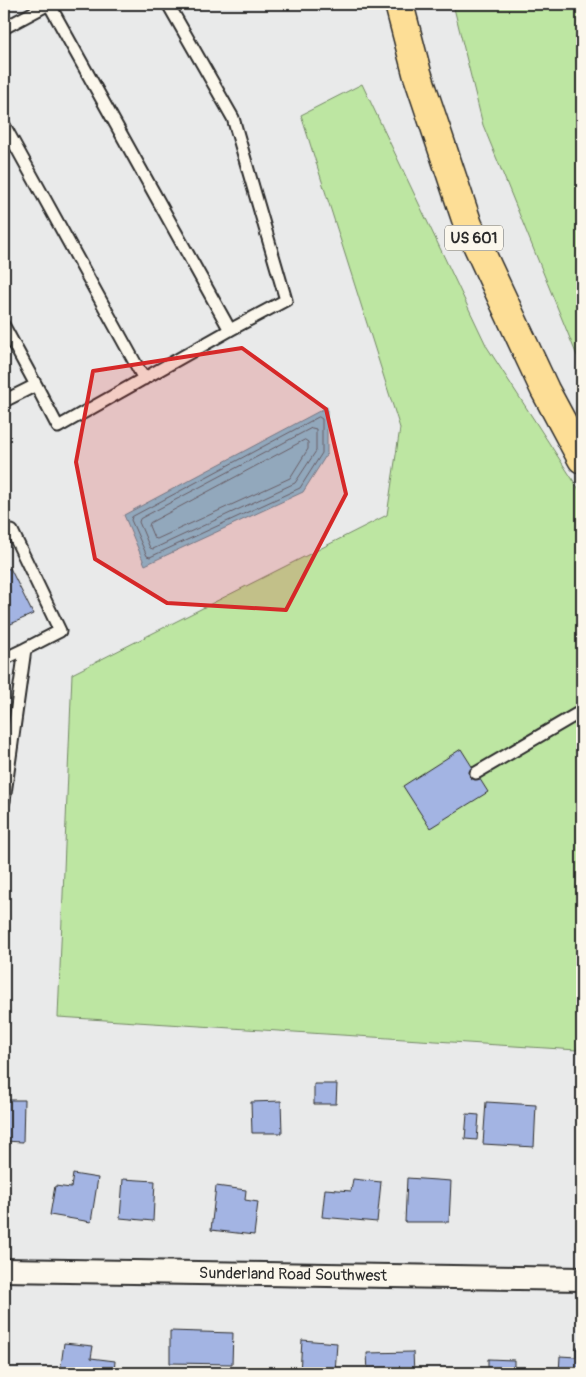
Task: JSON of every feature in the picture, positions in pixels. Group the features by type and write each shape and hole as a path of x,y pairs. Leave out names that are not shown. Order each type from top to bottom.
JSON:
{"highway":[{"name":"US 601","path":"399,4 417,73 468,225 545,390 582,459"}],"street":[{"name":"Sunderland Road Southwest","path":"4,1270 582,1278"}],"lane":[{"path":"4,28 49,4 230,330"},
{"path":"4,326 58,427 286,300 233,118 168,4"},
{"path":"4,125 144,379"},
{"path":"4,401 36,386"},
{"path":"4,536 12,531 60,631 4,660"},
{"path":"4,801 25,649"},
{"path":"476,773 582,711"}],"highlighted area":[{"path":"242,348 326,409 346,494 286,610 167,603 95,559 76,462 93,371"}],"green space":[{"path":"453,4 582,4 582,368 483,125"},
{"path":"362,84 487,347 582,494 582,1038 577,1050 58,1017 72,674 387,515 400,428 301,115"}],"water":[{"path":"327,407 327,454 303,492 145,565 124,515"}],"building":[{"path":"10,568 33,614 4,627 4,571"},
{"path":"461,749 488,792 430,828 403,786"},
{"path":"314,1084 337,1084 336,1104 314,1104"},
{"path":"4,1100 24,1100 23,1142 4,1141"},
{"path":"281,1101 282,1133 252,1133 251,1102"},
{"path":"486,1102 536,1105 534,1147 483,1144"},
{"path":"467,1114 479,1115 477,1140 465,1139"},
{"path":"73,1174 98,1178 91,1222 50,1215 55,1186 71,1188"},
{"path":"407,1178 451,1181 449,1222 405,1222"},
{"path":"582,1178 582,1208 578,1207"},
{"path":"123,1179 155,1181 153,1221 120,1218"},
{"path":"353,1179 381,1182 377,1222 322,1217 325,1189 351,1191"},
{"path":"216,1186 246,1190 245,1200 258,1202 254,1235 211,1230"},
{"path":"170,1331 233,1333 232,1364 170,1363"},
{"path":"302,1340 337,1343 335,1373 300,1373"},
{"path":"64,1343 93,1346 91,1358 115,1361 114,1373 60,1373"},
{"path":"576,1347 582,1347 582,1373 559,1373 560,1356 576,1357"},
{"path":"413,1352 414,1373 368,1373 367,1353"},
{"path":"488,1359 514,1360 514,1373 488,1373"}]}
